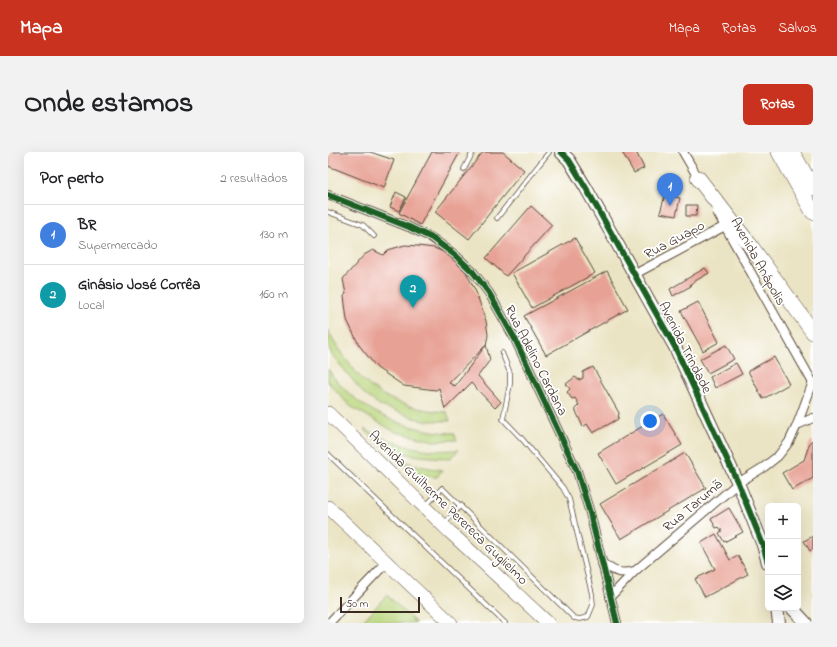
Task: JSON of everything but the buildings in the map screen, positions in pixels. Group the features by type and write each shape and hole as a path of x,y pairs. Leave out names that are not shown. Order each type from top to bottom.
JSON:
{"highway":[{"path":"779,152 813,212"},
{"path":"792,152 813,188"},
{"path":"698,178 750,244 813,332"}],"main road":[{"name":"Avenida Guilherme Perereca Guglielmo","path":"328,413 443,525 548,623"},
{"path":"328,507 451,623"}],"street":[{"name":"Avenida Trindade","path":"561,152 569,160 586,188 675,347 738,483 765,552"},
{"name":"Avenida Anápolis","path":"684,152 813,383"},
{"name":"Rua Adelino Cardana","path":"328,195 410,227 432,238 455,255 473,272 489,293 515,339 577,471 590,513 617,623"},
{"name":"Rua Guapo","path":"635,274 725,226"},
{"name":"Rua Tarumã","path":"610,597 635,570 738,483 764,467 778,456 789,442 797,426 813,383"},
{"path":"797,426 813,418"},
{"path":"329,623 387,562"},
{"path":"602,563 617,572 626,573 635,570"},
{"path":"777,611 779,623"},
{"path":"795,611 806,623"}],"lane":[{"path":"464,169 473,152"},
{"path":"497,218 550,152"},
{"path":"328,212 363,225 374,236"},
{"path":"425,507 442,488 574,618 580,619 588,617 593,605 592,594 569,499 563,488 523,440 503,420 510,384 510,373 502,353"},
{"path":"328,454 505,623"},
{"path":"443,525 461,506"}],"green space":[{"path":"328,330 337,347 357,373 374,389 404,404 447,412 450,421 423,421 381,406 365,395 332,355 328,346"},
{"path":"328,369 352,396 383,416 418,428 436,432 454,433 457,440 434,441 395,432 350,406 328,382"},
{"path":"364,429 388,440 422,449 459,450 451,458 425,457 404,454 380,445"},
{"path":"396,458 419,466 442,470 437,477 419,475 414,473"},
{"path":"387,595 416,623 361,623"}],"cycle path":[{"path":"561,152 569,160 586,188 675,347 738,483 765,552"},
{"path":"328,195 409,227 432,238 455,255 473,272 489,293 515,339 577,471 590,513 617,623"}],"place":[{"name":"BR","path":"670,206"},
{"name":"Ginásio José Corrêa","path":"413,308"}]}
